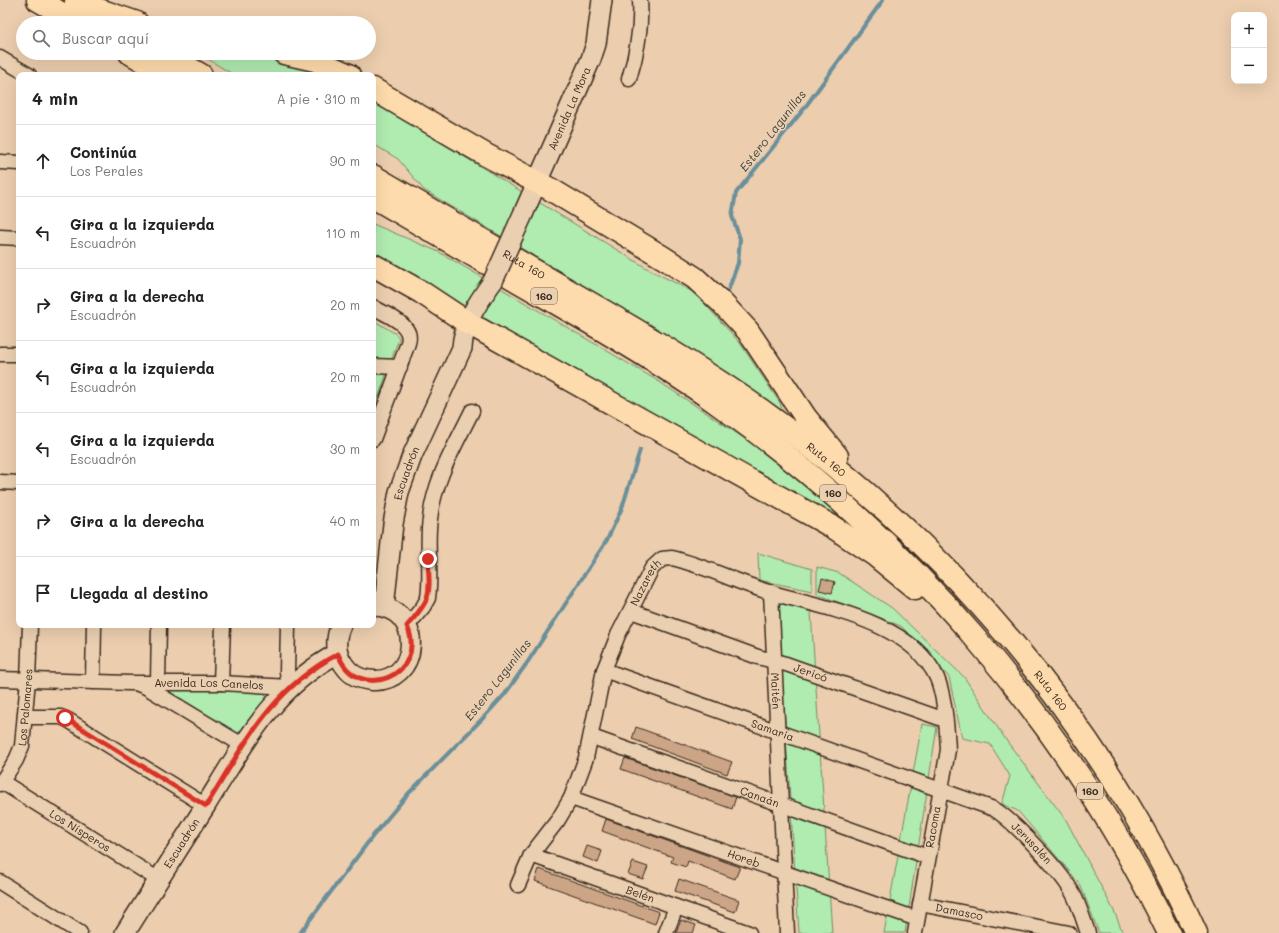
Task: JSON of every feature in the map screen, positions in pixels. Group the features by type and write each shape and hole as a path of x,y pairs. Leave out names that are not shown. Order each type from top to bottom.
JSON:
{"highway":[{"path":"38,0 85,16"},
{"path":"74,13 93,16"},
{"path":"124,60 138,72"},
{"path":"142,60 163,72"},
{"path":"175,60 196,72"},
{"path":"315,60 342,72"},
{"path":"376,91 486,155 538,182 680,268 722,303 759,347 806,418 886,511"},
{"name":"Ruta 160","path":"376,178 615,317 720,382 822,456 886,511 938,560 978,602 1004,632 1059,702 1089,744 1135,816 1196,933"},
{"name":"Ruta 160","path":"376,198 646,356 762,436 834,494 890,546 946,603 995,660 1040,717 1095,799 1131,858 1169,933"},
{"path":"376,267 421,292 473,326 833,527 894,570 995,660"}],"street":[{"name":"Avenida La Mora","path":"493,281 591,59 596,44 602,0"},
{"path":"629,79 638,44 640,0"},
{"path":"0,58 24,72"},
{"path":"0,162 16,163"},
{"path":"0,237 16,238"},
{"name":"Escuadrón","path":"407,626 395,612 378,607 401,486 412,456 462,348 473,341 473,326 493,281"},
{"path":"376,309 405,326 409,332 409,339 400,367 376,431"},
{"path":"0,354 16,354"},
{"path":"376,366 400,367"},
{"path":"340,628 336,641 338,654 346,669 356,676 367,680 385,679 400,670 407,660 411,643 407,626 423,607 428,598 428,539 433,500 444,468 472,411"},
{"path":"0,482 16,483"},
{"name":"Nazareth","path":"518,885 531,854 558,820 571,798 592,736 604,670 616,640 652,568 658,561 667,558 677,559 771,592 810,602 876,625 900,637 932,669 938,683 945,720"},
{"name":"Maitén","path":"771,592 787,933"},
{"name":"Jericó","path":"631,611 758,658 774,661 945,720"},
{"name":"Los Palomares","path":"1,783 19,754 28,680 30,628"},
{"path":"93,682 94,628"},
{"path":"158,682 159,628"},
{"path":"221,683 223,628"},
{"path":"288,628 287,672 289,687"},
{"name":"Escuadrón","path":"125,933 244,746 274,703 289,687 312,668 338,654"},
{"name":"Samaria","path":"604,670 940,790"},
{"name":"Avenida Los Canelos","path":"0,679 129,683 221,683 289,687"},
{"name":"Avenida Los Canelos","path":"129,683 146,687 244,746"},
{"path":"24,717 61,717 68,720 206,806"},
{"name":"Racoma","path":"916,926 948,750 945,720"},
{"name":"Canaán","path":"592,736 781,803 928,858"},
{"name":"Los Nísperos","path":"1,783 159,880"},
{"name":"Jerusalén","path":"940,790 987,806 1007,818 1066,882 1075,897 1088,933"},
{"name":"Horeb","path":"571,798 784,873 916,926"},
{"name":"Belén","path":"531,854 676,906 740,931"},
{"path":"0,882 80,933"},
{"name":"Damasco","path":"920,904 1069,933"},
{"path":"666,933 676,906"}],"green space":[{"path":"209,60 280,60 306,65 321,72 229,72"},
{"path":"376,103 650,270 695,293 740,343 780,403 783,413 775,412 673,339 424,190 398,159 376,146"},
{"path":"376,225 439,252 658,381 784,466 870,540 518,345 376,255"},
{"path":"376,322 396,334 399,338 376,404"},
{"path":"758,553 812,569 812,591 759,580"},
{"path":"817,567 839,573 892,608 964,677 1006,740 1066,820 1114,911 1123,933 1099,933 1080,884 1018,811 1002,804 1010,776 990,744 962,738 949,677 901,626 817,594"},
{"path":"777,602 811,612 832,933 799,933"},
{"path":"171,690 262,691 267,696 266,701 241,733 237,733 170,692"},
{"path":"922,724 937,727 905,933 884,933"}],"building":[{"path":"822,578 835,582 832,593 819,590"},
{"path":"636,727 732,762 727,774 632,739"},
{"path":"625,758 736,797 732,809 621,769"},
{"path":"606,819 740,867 735,879 688,861 686,867 671,862 673,857 602,831"},
{"path":"587,846 602,851 598,863 583,857"},
{"path":"633,862 648,867 643,879 628,874"},
{"path":"539,869 659,912 655,924 535,881"},
{"path":"679,879 739,900 735,912 675,891"},
{"path":"681,920 696,925 693,933 676,933"}],"waterway":[{"name":"Estero Lagunillas","path":"728,291 738,263 740,239 732,216 736,193 803,110 883,0"},
{"name":"Estero Lagunillas","path":"300,933 372,837 408,794 505,694 527,663 607,540 622,508 640,450"}],"route":[{"path":"65,718 206,806 244,746 274,703 289,687 312,668 338,654 346,669 361,679 373,681 385,679 396,674 400,670 407,660 411,649 411,637 407,626 423,607 428,598 428,559"}]}
